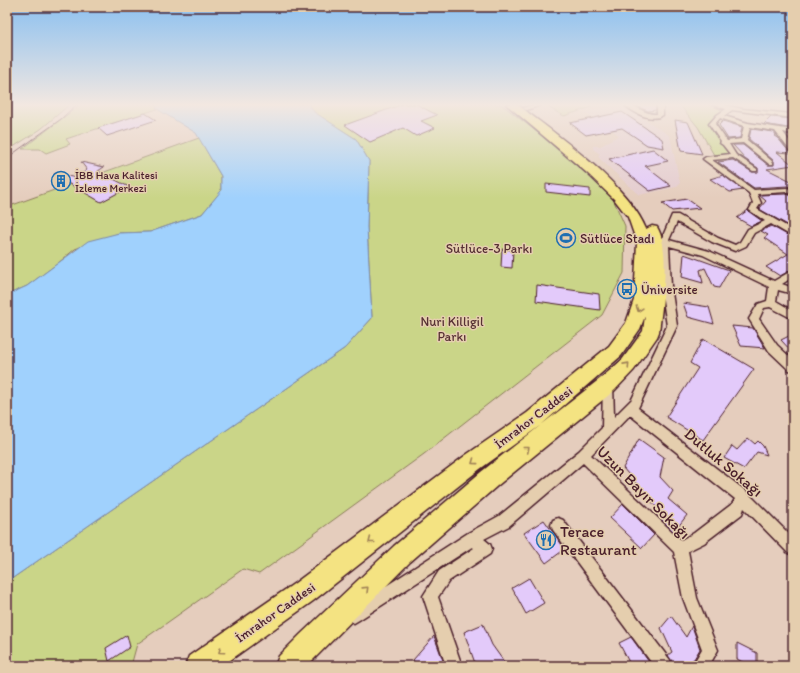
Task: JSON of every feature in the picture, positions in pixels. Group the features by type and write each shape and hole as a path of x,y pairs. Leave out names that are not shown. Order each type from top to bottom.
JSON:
{"main road":[{"name":"İmrahor Caddesi","path":"199,666 304,592 473,462 534,419 615,351 634,325 642,300 644,243 634,216 618,196 556,135"},
{"name":"İmrahor Caddesi","path":"289,666 310,643 402,554 489,479 608,384 628,365 651,332 657,288 656,250 659,240 652,230 640,206 622,186 596,162 563,135"},
{"path":"627,335 644,343"}],"street":[{"path":"719,135 734,156 755,170"},
{"path":"744,141 746,135"},
{"path":"782,135 793,151"},
{"path":"723,143 744,141 771,163"},
{"path":"734,156 706,159 752,192 757,203 753,210 793,234"},
{"path":"752,192 787,190 793,193"},
{"path":"310,643 473,538 504,521 583,455 636,402 672,326 659,240 675,217 715,240 735,248 743,244 751,231 771,220"},
{"path":"659,240 706,253 774,285 793,292"},
{"path":"771,303 774,285 793,273"},
{"path":"793,315 771,303 761,306 754,319 773,348 793,367"},
{"path":"608,384 608,430"},
{"name":"Dutluk Sokağı","path":"630,408 742,497 793,548"},
{"name":"Uzun Bayır Sokağı","path":"583,455 680,548 690,598 710,650 700,666"},
{"path":"680,548 699,538 737,509 742,497"},
{"path":"558,525 664,666"},
{"path":"454,666 430,596 444,576 485,549 473,538"}],"shaded area":[{"path":"618,135 669,135 680,183 676,187 639,195 600,159 598,156 600,154 593,149 593,146 601,146"}],"green space":[{"path":"7,135 31,135 7,151"},
{"path":"40,135 77,135 66,139 70,144 46,153 40,149 22,149"},
{"name":"Sütlüce-3 Parkı","path":"350,135 541,135 578,164 613,199 625,226 624,273 602,315 424,454 259,574 243,569 137,644 131,666 7,666 7,582 345,348 372,318 367,227 369,161 356,139"},
{"path":"703,135 718,135 730,155 714,155"},
{"path":"199,138 221,176 221,192 202,214 150,232 119,233 75,249 27,286 7,295 7,207"}],"water":[{"path":"197,135 350,135 356,139 369,161 367,227 372,318 345,348 7,582 7,295 27,286 88,241 119,233 150,232 202,214 221,191 221,176"}],"building":[{"path":"360,135 386,135 370,142"},
{"path":"633,135 657,135 662,139 664,148 647,145"},
{"path":"678,135 694,135 702,154 681,151"},
{"path":"726,135 740,135 740,138 728,139"},
{"path":"750,135 776,135 790,153 777,152 793,165 767,169 793,182 793,188 787,186 754,188 718,162 733,160 752,172 758,172 758,168 742,157 744,157 733,145 743,145 768,165 774,165 774,161 749,139"},
{"path":"653,149 668,161 645,166 671,186 650,191 609,159"},
{"path":"81,162 104,167 98,171 129,187 101,202 54,175 55,173 76,178 87,170"},
{"path":"723,175 743,190 730,192 710,179"},
{"path":"546,184 590,189 590,197 546,192"},
{"path":"786,194 793,196 793,228 759,209 766,201 759,195"},
{"path":"687,199 700,208 672,211 662,203"},
{"path":"748,210 762,221 751,226 737,218"},
{"path":"771,226 793,238 793,269 780,276 766,267 788,254 764,238 768,235 761,231"},
{"path":"502,249 513,250 512,268 501,267"},
{"path":"684,254 729,270 719,288 714,287 705,268 700,270 703,283 682,277"},
{"path":"537,285 599,294 600,310 536,301"},
{"path":"683,303 709,307 714,324 688,317"},
{"path":"732,326 753,328 765,348 741,346"},
{"path":"793,334 793,353 781,340"},
{"path":"703,339 754,369 703,440 666,417 698,368 690,363"},
{"path":"748,438 755,444 758,441 763,446 767,455 757,452 744,469 724,458 732,446 737,450"},
{"path":"639,439 664,457 660,477 673,491 668,499 687,515 674,532 660,518 663,515 623,468"},
{"path":"623,504 654,535 642,548 610,518"},
{"path":"544,520 565,549 546,563 524,533"},
{"path":"529,578 544,603 526,614 512,588"},
{"path":"671,616 686,637 692,626 700,649 694,659 682,666 673,666 668,655 672,652 661,628"},
{"path":"483,624 492,645 507,666 476,666 464,632"},
{"path":"127,635 130,647 109,661 106,648"},
{"path":"434,636 444,663 441,666 417,666 413,660"},
{"path":"631,637 649,662 640,666 631,666 619,643"},
{"path":"737,643 757,653 757,666 750,666 737,659"}],"tram line":[{"path":"7,158 38,135"}],"place":[{"name":"İBB Hava Kalitesi İzleme Merkezi","path":"61,181"},
{"name":"Sütlüce Stadı","path":"566,238"},
{"name":"Üniversite","path":"627,289"},
{"name":"Terace Restaurant","path":"546,540"}],"park label":[{"name":"Nuri Killigil Parkı","path":"452,328"}]}
